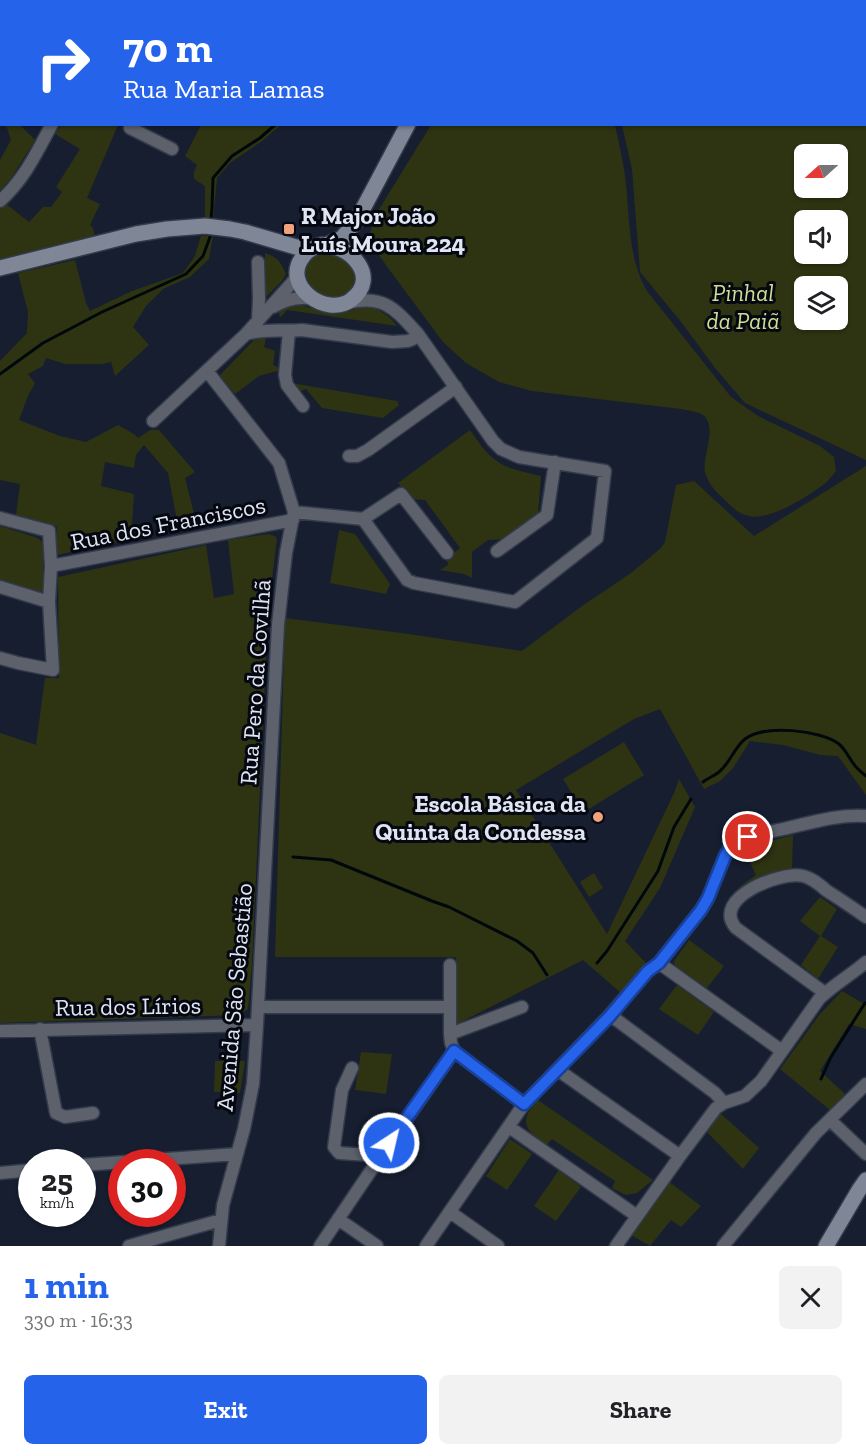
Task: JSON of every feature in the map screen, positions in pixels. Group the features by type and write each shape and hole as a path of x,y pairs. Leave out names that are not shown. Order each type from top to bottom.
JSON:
{"street":[{"path":"0,201 27,171 51,126"},
{"path":"131,126 130,128 172,149"},
{"path":"153,421 245,335 269,309 290,285 306,253 342,238 357,220 407,126"},
{"path":"346,303 354,297 363,282 354,242 357,220"},
{"path":"0,268 136,234 205,226 245,232 285,254 292,260 297,271 297,280 313,299"},
{"path":"254,236 296,247 332,246 350,254 360,266 368,285 379,301 395,311 418,334 493,441 501,449 519,456 605,471 597,538 516,602 407,580 363,519 401,494 447,552"},
{"path":"258,262 258,321"},
{"path":"269,309 300,297 338,305 360,300 379,301"},
{"path":"245,335 260,330 302,330 392,342 408,341 418,334"},
{"path":"289,331 285,375 287,385 303,406"},
{"path":"207,371 279,463 293,516"},
{"path":"349,456 357,456 368,450 456,387"},
{"path":"496,551 547,515 555,462"},
{"name":"Rua dos Franciscos","path":"51,566 293,516 363,519"},
{"name":"Rua Pero da Covilhã","path":"266,855 281,587 293,516"},
{"path":"0,518 49,531 52,670 0,658"},
{"path":"0,587 49,602"},
{"path":"426,1246 524,1104 610,1016 644,976 659,963 701,910 733,842 823,820 866,816"},
{"name":"Avenida São Sebastião","path":"219,1246 226,1188 237,1154 252,1084 266,855"},
{"path":"825,993 736,928 730,916 734,904 745,893 764,883 784,877 800,876 813,880 866,918"},
{"path":"616,1246 709,1116 724,1103 745,1096 761,1082 819,999 866,962"},
{"path":"659,963 782,1051"},
{"path":"450,965 450,1034 454,1051 524,1104"},
{"path":"258,1008 449,1007"},
{"path":"450,1034 522,1007"},
{"path":"610,1016 715,1093 724,1103"},
{"name":"Rua dos Lírios","path":"0,1030 257,1025"},
{"path":"40,1029 56,1113 65,1117 93,1113"},
{"path":"320,1246 454,1051"},
{"path":"352,1068 342,1090 334,1147 339,1153 368,1155 378,1160"},
{"path":"558,1070 680,1156"},
{"path":"723,1246 816,1133 866,1084"},
{"path":"830,1120 866,1154"},
{"path":"509,1126 637,1216"},
{"path":"96,1164 237,1154"},
{"path":"0,1173 18,1171"},
{"path":"826,1246 866,1180"},
{"path":"450,1212 498,1246"},
{"path":"338,1219 377,1246"},
{"path":"129,1246 221,1221"}],"green space":[{"path":"4,126 21,126 35,140 12,177 0,191 0,160 11,140"},
{"path":"60,126 118,126 87,198 100,204 90,225 95,237 0,261 0,207 6,204 29,222 43,207 51,207 62,192 56,187 80,149 55,134"},
{"path":"200,126 280,126 230,163 217,178 213,221 205,222 205,186 194,179 197,165 185,156"},
{"path":"430,126 615,126 625,177 633,252 636,266 647,291 731,397 758,416 820,446 834,457 836,471 823,485 788,507 757,517 745,515 719,495 706,476 705,466 710,430 706,418 701,414 681,409 532,391 499,382 466,363 443,342 373,247 370,232 378,211"},
{"name":"Pinhal da Paiã","path":"622,126 866,126 866,460 745,403 640,272 632,169"},
{"path":"213,235 209,259 190,277 163,289 146,306 133,327 149,345 115,376 111,362 65,364 46,358 43,366 28,374 35,383 19,420 60,436 86,442 118,425 138,438 150,430 159,430 195,472 185,478 198,529 179,531 168,473 144,445 136,455 134,468 105,462 101,486 134,494 131,539 57,555 57,527 16,515 20,484 0,480 0,361 27,333 28,312 18,273 75,260 90,311 132,291 183,273 195,256 201,236"},
{"path":"265,253 278,260 286,274 266,297"},
{"path":"324,253 341,258 354,272 353,285 343,295 332,298 322,295 307,282 304,273 305,264 312,257"},
{"path":"289,304 330,313 362,307 377,309 387,315 397,326 287,310 281,317 279,310"},
{"path":"267,335 264,347 275,351 273,365 280,368 259,376 235,394 220,376 221,374 256,338"},
{"path":"291,383 397,401 399,405 383,418 322,408 306,389 297,392"},
{"path":"470,430 492,458 499,463 541,476 538,514 504,539 488,540 472,552 472,578 464,574 440,570 448,565 447,559 460,548 425,500 411,499 398,483"},
{"path":"866,466 866,795 838,756 820,755 783,745 750,741 733,768 720,781 704,789 660,709 634,719 516,790 607,934 679,779 695,807 660,888 625,941 647,964 621,993 583,960 457,1024 456,957 275,957 285,618 522,651 631,573 661,548 665,542 676,485 694,481 754,536"},
{"path":"0,526 38,538 43,543 43,590 40,593 0,580"},
{"path":"339,530 355,534 390,584 386,594 330,583"},
{"path":"268,534 277,539 268,611 248,1009 239,1015 0,1023 0,733 36,745 45,678 59,678 58,577 206,545 214,598 234,594 228,540"},
{"path":"624,742 644,775 584,812 563,779"},
{"path":"793,835 792,869 738,888 756,875 743,848"},
{"path":"594,873 603,888 589,897 580,882"},
{"path":"820,897 837,909 821,936 838,947 818,979 801,965 820,936 800,921"},
{"path":"689,940 724,966 707,988 675,966 674,961"},
{"path":"677,985 714,1012 698,1035 659,1009"},
{"path":"842,991 866,1005 866,1029 849,1024 820,1071 845,1094 830,1110 780,1069 820,1014"},
{"path":"361,1052 392,1054 386,1094 355,1090"},
{"path":"215,1061 245,1061 240,1093 214,1092"},
{"path":"538,1100 653,1180 637,1193 626,1195 612,1188 615,1181 552,1139 546,1146 529,1130 526,1120 531,1108"},
{"path":"720,1113 759,1148 743,1169 706,1131"},
{"path":"510,1139 532,1154 507,1190 486,1176"},
{"path":"559,1170 581,1187 556,1221 534,1206"},
{"path":"668,1181 701,1206 681,1227 671,1220 650,1246 631,1235"}],"waterway":[{"path":"211,219 213,178 232,156 274,126"},
{"path":"0,374 43,343 102,312 186,274 203,256 210,237"},
{"path":"703,782 723,768 745,739 754,734 778,730 806,732 831,739 841,746 856,767 866,776"},
{"path":"597,963 658,871 674,827 691,799"},
{"path":"293,857 331,860 449,907 517,941 533,953 547,975"},
{"path":"821,1079 831,1057 865,1003"}],"place":[{"name":"R Major João Luís Moura 224","path":"289,229"},
{"name":"Escola Básica da Quinta da Condessa","path":"598,817"}],"route":[{"path":"389,1143 454,1051 524,1104 610,1016 648,971 659,963 701,910 733,842 748,837"}]}
